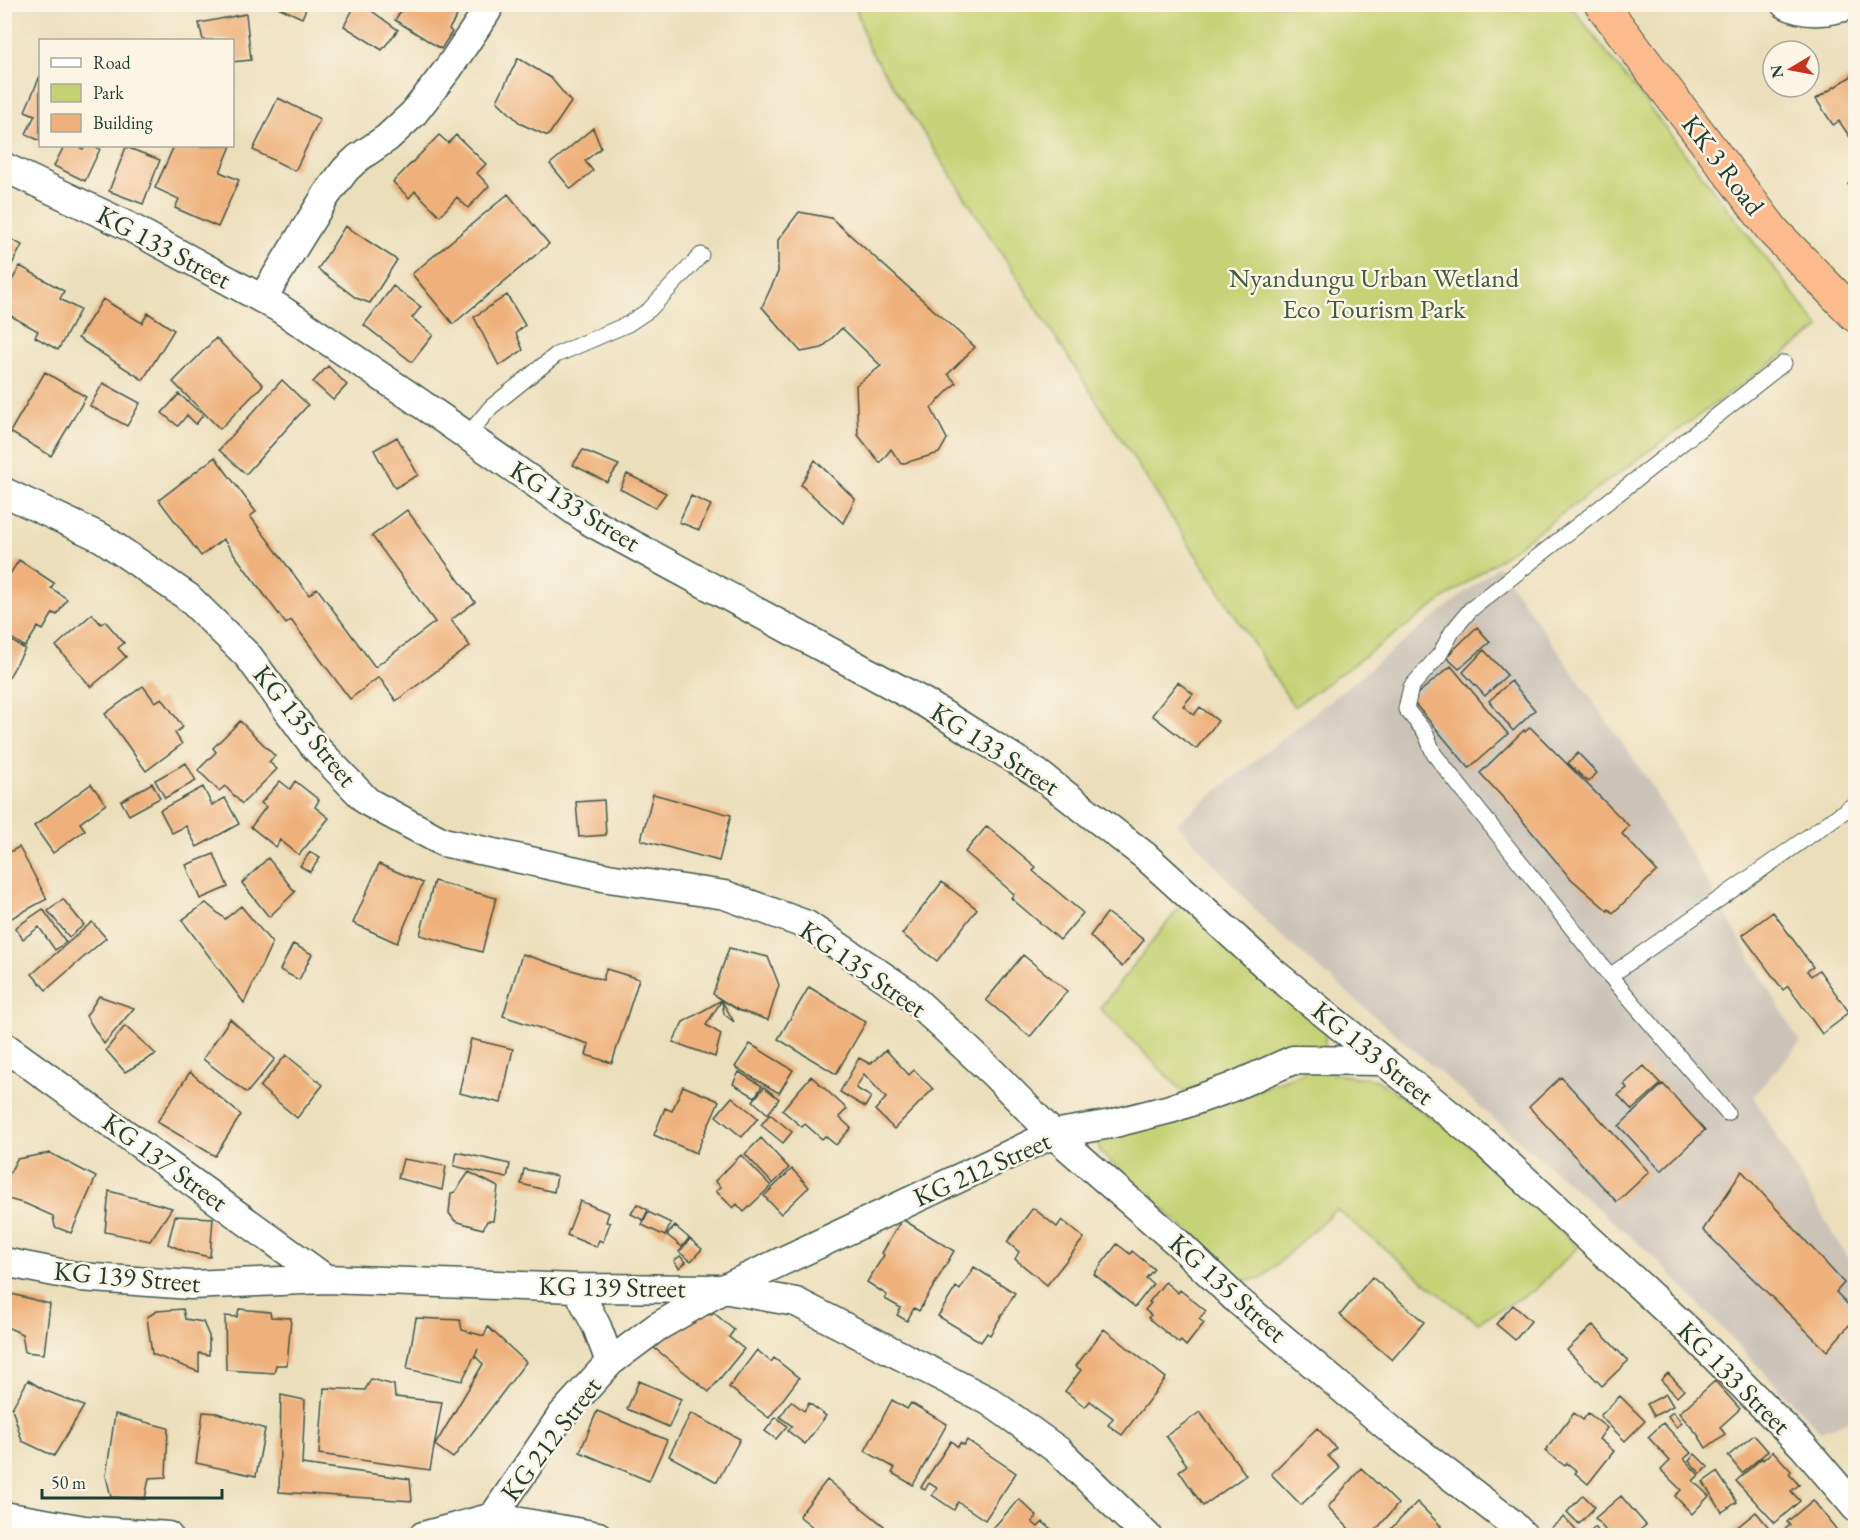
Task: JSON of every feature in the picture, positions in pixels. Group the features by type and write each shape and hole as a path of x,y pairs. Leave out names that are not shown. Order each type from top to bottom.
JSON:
{"highway":[{"name":"KK 3 Road","path":"1601,4 1774,232 1856,316"}],"street":[{"path":"1785,4 1797,11 1834,10 1855,4"},
{"path":"262,299 327,194 346,169 387,138 413,114 448,69 487,11"},
{"name":"KG 133 Street","path":"4,167 126,225 279,308 591,522 925,704 1037,773 1144,855 1274,972 1485,1143 1690,1332 1802,1445 1856,1508"},
{"name":"KG 135 Street","path":"4,492 102,538 188,597 249,657 314,746 368,802 443,842 608,878 725,895 807,925 905,991 993,1073 1053,1134 1177,1242 1236,1299 1396,1434 1509,1521 1524,1536"},
{"name":"KG 137 Street","path":"4,1046 326,1279"},
{"name":"KG 212 Street","path":"493,1516 562,1415 610,1362 657,1327 723,1289 1053,1134 1111,1125 1170,1109 1230,1088 1293,1060 1382,1061"},
{"name":"KG 139 Street","path":"4,1262 80,1277 191,1285 326,1279 577,1288 723,1289 796,1302 989,1401 1059,1451 1147,1536"},
{"name":"KG 212 Street","path":"577,1288 597,1327 610,1362"},
{"path":"4,1516 85,1530 168,1536"},
{"path":"423,1536 493,1516 598,1536"}],"lane":[{"path":"467,436 491,407 556,355 628,324 649,310 701,255"},
{"path":"1727,1113 1610,976 1434,754 1425,732 1406,709 1411,687 1440,654 1452,632 1470,610 1784,363"},
{"path":"1610,976 1856,803"}],"shaded area":[{"path":"1498,566 1648,780 1800,1043 1753,1096 1855,1271 1855,1419 1820,1431 1652,1255 1271,927 1177,823"}],"green space":[{"name":"Nyandungu Urban Wetland Eco Tourism Park","path":"855,5 1570,5 1820,328 1294,707 868,47"},
{"path":"1182,904 1327,1024 1324,1050 1183,1092 1100,1008"},
{"path":"1308,1070 1377,1080 1466,1142 1578,1247 1535,1290 1478,1322 1452,1304 1336,1209 1261,1279 1242,1280 1101,1153 1095,1137 1229,1102"}],"building":[{"path":"271,4 308,4 302,18"},
{"path":"356,4 362,4 398,30 382,50 344,26"},
{"path":"405,4 449,4 460,11 449,29 452,32 441,49 395,20"},
{"path":"246,14 251,60 234,62 234,39 203,39 199,23"},
{"path":"518,58 551,78 571,102 548,136 521,124 497,101"},
{"path":"1856,73 1856,146 1839,121 1833,125 1816,99 1821,99 1821,96"},
{"path":"39,78 39,140 26,134 35,115 25,111"},
{"path":"278,98 320,119 295,171 253,150"},
{"path":"593,128 601,148 585,161 593,171 571,189 550,164"},
{"path":"439,135 448,143 456,135 486,164 477,173 489,186 468,208 457,197 440,216 415,191 409,198 393,182"},
{"path":"64,147 100,149 85,181 54,166"},
{"path":"126,147 160,160 143,204 109,191"},
{"path":"174,147 231,147 220,172 239,180 218,227 175,208 179,199 155,188"},
{"path":"1856,178 1856,193 1848,184"},
{"path":"508,194 549,244 453,324 412,274"},
{"path":"799,212 831,218 975,347 948,374 956,383 931,408 947,439 939,453 901,464 891,449 880,463 858,435 856,385 881,366 842,328 822,348 801,352 762,307 778,272 778,240"},
{"path":"345,226 397,260 370,303 356,298 318,269"},
{"path":"4,236 22,245 4,280"},
{"path":"20,266 64,291 60,299 80,310 58,350 35,337 38,331 4,312 4,295"},
{"path":"393,286 421,307 412,318 433,335 412,362 364,325"},
{"path":"507,295 525,325 516,333 523,350 499,366 474,317"},
{"path":"103,299 142,323 148,313 174,330 143,380 78,338"},
{"path":"216,338 263,385 220,429 173,382"},
{"path":"328,366 347,385 333,400 313,382"},
{"path":"45,372 86,397 51,456 10,432"},
{"path":"282,380 308,405 246,474 219,450"},
{"path":"103,383 140,403 127,426 90,406"},
{"path":"179,394 203,415 196,424 187,415 178,426 162,413"},
{"path":"397,437 418,475 395,488 374,450"},
{"path":"583,450 619,465 607,482 573,465"},
{"path":"215,457 256,512 250,516 309,595 317,588 375,667 435,622 372,536 407,510 475,602 451,620 470,646 396,701 379,677 350,699 291,620 286,624 223,539 201,556 159,500"},
{"path":"815,460 855,499 843,523 801,485"},
{"path":"627,474 666,493 655,508 620,489"},
{"path":"691,496 711,505 699,530 679,522"},
{"path":"19,560 54,583 51,588 67,599 57,615 53,613 43,630 38,627 25,647 4,633 4,577 8,577"},
{"path":"92,614 101,624 105,621 124,643 118,648 126,657 91,687 56,646"},
{"path":"1477,627 1490,642 1459,669 1446,657"},
{"path":"5,637 25,649 5,684"},
{"path":"1484,650 1507,675 1485,696 1463,672"},
{"path":"1451,666 1508,734 1469,768 1411,699"},
{"path":"1511,681 1535,710 1513,731 1489,701"},
{"path":"1178,682 1193,694 1183,706 1194,715 1200,707 1218,721 1196,749 1152,715"},
{"path":"143,686 155,702 162,698 183,727 175,733 182,744 146,771 105,714"},
{"path":"240,721 275,756 269,762 277,769 242,804 225,786 219,791 198,770 216,752 213,748"},
{"path":"1530,727 1629,826 1622,834 1657,871 1613,913 1569,877 1480,773 1524,730 1525,732"},
{"path":"1578,753 1597,773 1588,782 1568,763"},
{"path":"186,763 196,781 165,798 155,780"},
{"path":"280,781 290,789 295,781 319,800 315,807 329,818 299,855 280,840 276,847 251,827 266,807 261,803"},
{"path":"152,783 160,798 129,815 121,801"},
{"path":"91,784 106,804 80,823 85,830 53,853 34,826"},
{"path":"203,787 212,805 225,798 239,824 197,847 186,826 172,833 160,810"},
{"path":"653,794 731,815 719,861 641,840"},
{"path":"604,800 606,835 579,837 576,802"},
{"path":"987,826 1036,867 1033,871 1083,913 1060,940 1011,898 1014,894 965,852"},
{"path":"19,847 47,899 4,922 4,855"},
{"path":"310,852 320,858 310,872 300,866"},
{"path":"214,854 228,887 200,899 186,865"},
{"path":"268,858 295,892 269,917 242,883"},
{"path":"379,864 423,883 397,943 353,923"},
{"path":"434,881 496,898 482,952 420,935"},
{"path":"942,882 977,909 937,961 902,934"},
{"path":"63,899 84,925 69,937 48,911"},
{"path":"206,903 225,919 241,906 272,943 244,1003 182,920"},
{"path":"43,909 66,942 55,950 39,927 23,939 15,928"},
{"path":"1773,912 1813,967 1807,971 1811,976 1819,970 1849,1012 1822,1034 1788,986 1783,990 1742,935"},
{"path":"1107,913 1144,940 1122,967 1090,936"},
{"path":"92,922 106,938 46,990 32,974"},
{"path":"293,944 312,954 299,980 280,970"},
{"path":"729,948 768,957 779,985 768,1020 738,1010 713,994"},
{"path":"522,954 603,980 606,969 639,979 612,1063 586,1055 589,1044 503,1016"},
{"path":"1023,955 1067,991 1030,1037 986,1000"},
{"path":"809,987 866,1022 836,1074 778,1039"},
{"path":"99,996 134,1008 104,1044 86,1016"},
{"path":"722,1000 706,1025 721,1034 715,1057 673,1042 683,1022"},
{"path":"722,1001 734,1022 724,1014"},
{"path":"230,1019 275,1059 247,1093 203,1059"},
{"path":"125,1026 156,1054 125,1072 106,1050"},
{"path":"471,1039 513,1049 501,1103 459,1093"},
{"path":"750,1044 793,1070 779,1093 735,1067"},
{"path":"886,1050 909,1075 914,1070 933,1089 894,1129 875,1110 886,1098 864,1074 856,1088 871,1097 865,1107 840,1092 859,1058 870,1064"},
{"path":"286,1055 323,1085 297,1118 260,1087"},
{"path":"1644,1066 1661,1084 1632,1110 1618,1095 1627,1088 1624,1084"},
{"path":"190,1072 241,1115 215,1156 157,1122"},
{"path":"739,1072 762,1086 755,1097 733,1084"},
{"path":"811,1076 847,1109 839,1117 851,1128 836,1145 825,1136 822,1139 805,1124 802,1127 782,1110"},
{"path":"1561,1077 1649,1172 1617,1202 1529,1107"},
{"path":"1663,1084 1705,1130 1661,1171 1619,1126"},
{"path":"683,1086 719,1101 696,1153 654,1135 665,1108 672,1111"},
{"path":"764,1087 779,1099 768,1114 753,1101"},
{"path":"732,1097 758,1118 742,1137 716,1116"},
{"path":"770,1114 792,1132 783,1143 761,1125"},
{"path":"761,1138 789,1168 773,1184 745,1154"},
{"path":"457,1152 510,1164 507,1178 454,1166"},
{"path":"50,1153 96,1177 71,1233 55,1227 53,1216 26,1204 4,1198 4,1184 17,1159"},
{"path":"741,1155 771,1186 744,1212 737,1204 733,1208 716,1191 721,1187 715,1181"},
{"path":"403,1159 446,1166 442,1190 398,1178"},
{"path":"524,1169 557,1176 554,1192 521,1184"},
{"path":"792,1169 809,1187 781,1214 764,1196"},
{"path":"1742,1171 1844,1283 1836,1292 1856,1313 1856,1317 1827,1351 1703,1230"},
{"path":"469,1172 498,1187 493,1221 487,1221 483,1229 455,1221 449,1213 451,1193 455,1192"},
{"path":"109,1191 172,1208 150,1241 105,1232"},
{"path":"580,1201 609,1213 606,1222 610,1223 603,1242 599,1240 596,1247 567,1235"},
{"path":"637,1204 648,1210 643,1220 631,1214"},
{"path":"1033,1208 1057,1227 1062,1220 1084,1238 1047,1285 1015,1259 1019,1252 1007,1242"},
{"path":"648,1212 671,1223 665,1236 642,1225"},
{"path":"175,1216 213,1218 210,1257 186,1252 168,1244"},
{"path":"902,1219 954,1251 919,1311 914,1308 907,1321 897,1315 901,1308 885,1299 887,1295 867,1282"},
{"path":"675,1226 689,1238 682,1247 667,1235"},
{"path":"690,1239 702,1249 691,1261 679,1252"},
{"path":"1117,1244 1130,1254 1132,1251 1154,1269 1146,1278 1153,1284 1135,1307 1094,1274"},
{"path":"680,1256 686,1262 679,1268 674,1261"},
{"path":"974,1267 1015,1293 990,1335 987,1333 981,1342 938,1316 956,1287 960,1290"},
{"path":"1372,1277 1424,1322 1392,1360 1340,1315"},
{"path":"1165,1282 1178,1293 1180,1290 1206,1311 1199,1319 1204,1323 1186,1346 1148,1318 1151,1315 1145,1310"},
{"path":"8,1293 50,1304 44,1354 25,1352 22,1334 5,1326"},
{"path":"1513,1305 1531,1321 1515,1340 1496,1324"},
{"path":"183,1309 185,1319 203,1322 209,1336 209,1355 199,1353 199,1372 152,1354 147,1317 157,1311"},
{"path":"239,1309 270,1312 271,1317 291,1318 287,1365 276,1365 274,1373 226,1370 225,1316 237,1317"},
{"path":"713,1312 734,1330 729,1337 744,1349 709,1392 652,1346 691,1313 712,1315"},
{"path":"416,1318 460,1320 462,1330 484,1336 488,1327 526,1362 453,1458 435,1445 483,1364 475,1356 478,1349 462,1381 407,1369"},
{"path":"1593,1325 1628,1361 1602,1386 1567,1350"},
{"path":"1104,1329 1166,1378 1122,1435 1108,1425 1113,1418 1090,1401 1085,1407 1065,1391 1081,1370 1076,1366"},
{"path":"757,1350 771,1362 774,1358 799,1378 769,1418 729,1387"},
{"path":"1668,1373 1684,1390 1677,1397 1661,1380"},
{"path":"371,1379 394,1385 395,1397 442,1402 430,1470 319,1454 324,1388 365,1390"},
{"path":"28,1380 44,1390 84,1406 54,1456 22,1441 12,1408"},
{"path":"639,1381 681,1399 669,1427 627,1409"},
{"path":"1715,1381 1740,1409 1720,1427 1725,1434 1706,1448 1679,1413"},
{"path":"1666,1394 1673,1406 1654,1416 1647,1404"},
{"path":"281,1395 305,1400 302,1464 410,1479 412,1501 279,1492"},
{"path":"1620,1396 1645,1421 1625,1441 1600,1416"},
{"path":"892,1400 907,1409 911,1403 947,1424 913,1485 892,1473 895,1468 865,1451"},
{"path":"791,1401 804,1411 809,1403 826,1416 805,1444 788,1431 792,1426 780,1417"},
{"path":"597,1411 667,1440 649,1481 580,1452"},
{"path":"203,1412 217,1413 265,1429 256,1476 196,1463"},
{"path":"1200,1412 1246,1475 1203,1506 1179,1471 1187,1465 1166,1436"},
{"path":"1673,1412 1682,1423 1676,1427 1668,1416"},
{"path":"691,1413 740,1439 717,1482 669,1456"},
{"path":"1574,1413 1583,1420 1588,1413 1607,1428 1599,1439 1614,1451 1588,1484 1567,1463 1565,1466 1545,1451"},
{"path":"115,1414 168,1428 166,1477 149,1478 145,1499 111,1497 106,1476"},
{"path":"776,1417 787,1426 776,1439 765,1431"},
{"path":"1663,1423 1691,1453 1684,1459 1699,1475 1693,1481 1709,1496 1692,1514 1675,1496 1681,1490 1661,1470 1670,1461 1648,1437"},
{"path":"1317,1428 1336,1448 1328,1456 1340,1468 1301,1505 1271,1474"},
{"path":"1754,1435 1768,1451 1742,1473 1728,1456"},
{"path":"967,1440 1016,1473 985,1520 958,1502 954,1510 932,1495 937,1488 929,1483 925,1490 921,1487 951,1441 958,1447 960,1443 964,1445"},
{"path":"1773,1451 1791,1471 1789,1474 1799,1485 1791,1491 1800,1501 1775,1523 1736,1481"},
{"path":"1695,1454 1708,1467 1701,1474 1689,1461"},
{"path":"1361,1468 1398,1504 1371,1536 1356,1536 1328,1507"},
{"path":"1717,1472 1737,1502 1722,1512 1703,1482"},
{"path":"827,1480 884,1526 877,1536 824,1536 799,1516"},
{"path":"1583,1495 1595,1507 1579,1524 1567,1512"},
{"path":"1621,1496 1646,1525 1633,1536 1610,1536 1595,1518"},
{"path":"1019,1499 1037,1516 1032,1522 1038,1527 1043,1522 1058,1536 986,1536"},
{"path":"1813,1500 1840,1534 1839,1536 1787,1536 1783,1531 1790,1525 1787,1522"},
{"path":"1417,1502 1441,1526 1431,1536 1384,1536"},
{"path":"1756,1512 1771,1530 1764,1536 1732,1536 1730,1533"},
{"path":"1564,1517 1581,1536 1558,1536 1551,1528"},
{"path":"1595,1527 1602,1536 1587,1536"}]}
